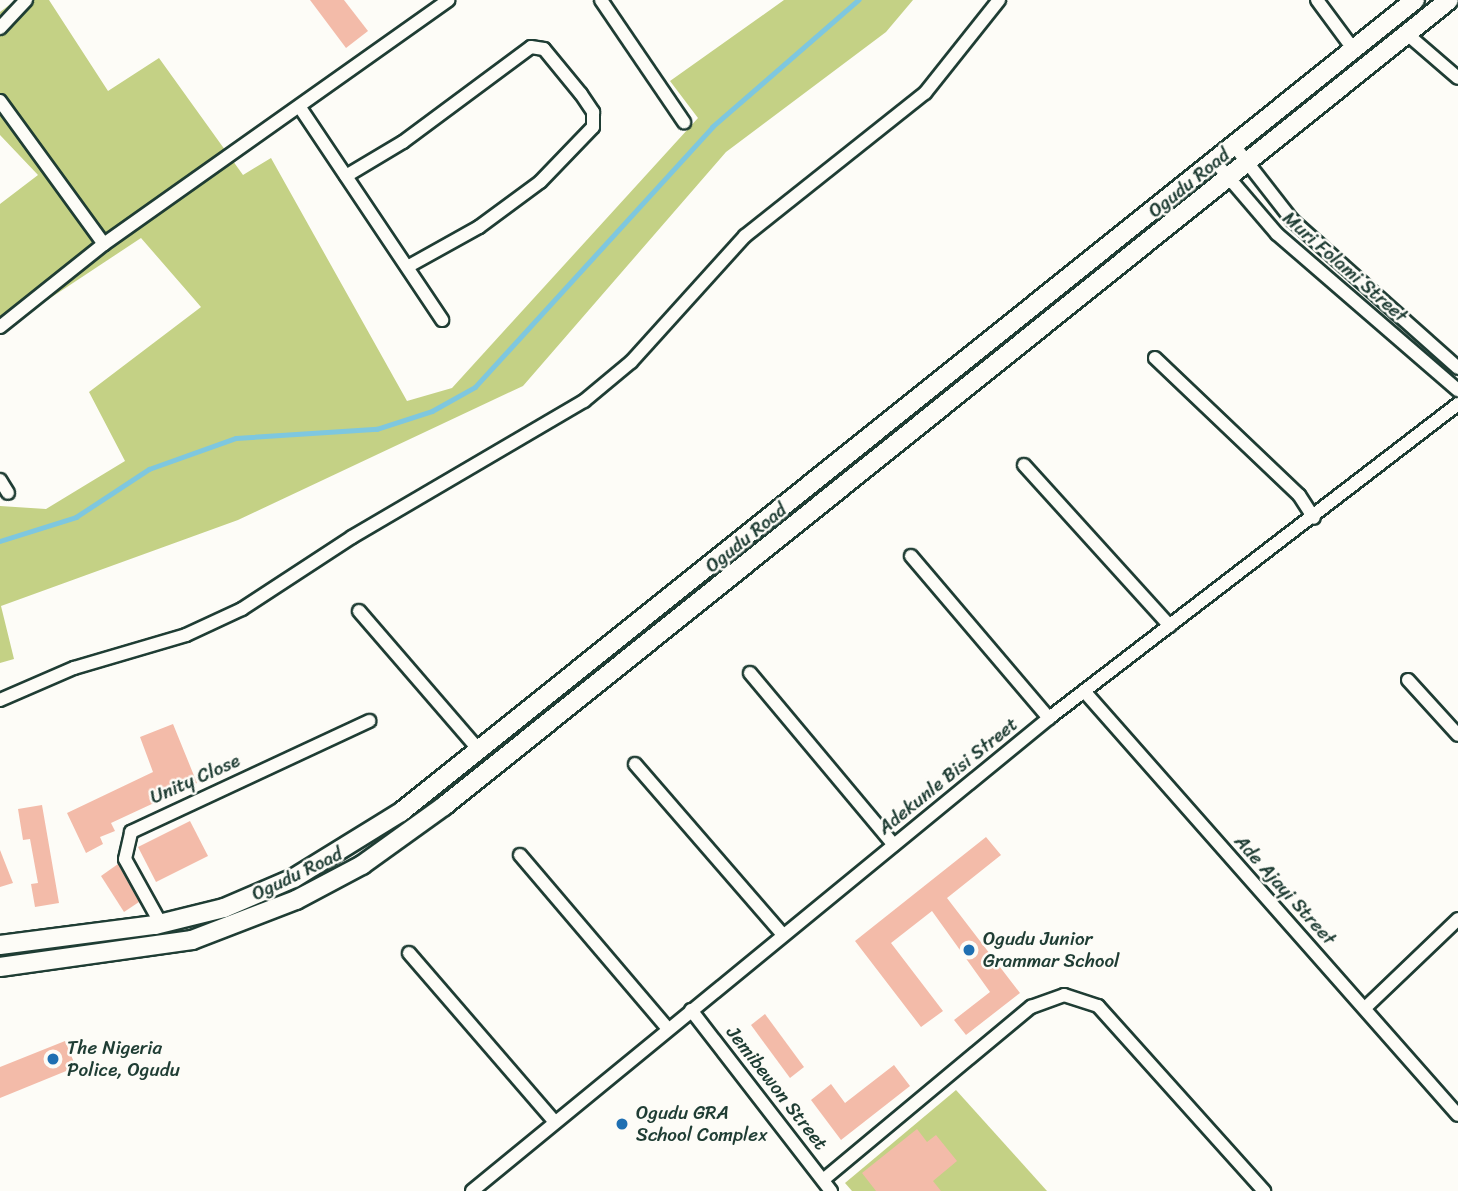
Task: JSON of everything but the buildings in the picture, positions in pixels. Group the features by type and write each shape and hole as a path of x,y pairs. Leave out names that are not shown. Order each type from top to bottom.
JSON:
{"main road":[{"name":"Ogudu Road","path":"0,944 161,924 224,908 294,878 401,812 1217,164 1415,0"},
{"name":"Ogudu Road","path":"0,967 162,947 296,900 395,843 1248,164 1449,0"},
{"path":"567,680 580,697"}],"street":[{"path":"0,28 26,0"},
{"path":"0,327 104,244 300,109 378,46 447,0"},
{"path":"601,0 684,122"},
{"path":"0,700 74,668 186,635 242,609 352,537 584,401 631,362 745,236 925,93 999,0"},
{"path":"1317,0 1354,50"},
{"path":"1407,34 1458,78"},
{"path":"346,176 403,142 531,47 544,49 581,94 593,112 593,127 540,182 479,226 407,267"},
{"path":"0,101 104,244"},
{"path":"300,109 442,320"},
{"path":"1236,148 1292,220 1458,368"},
{"name":"Muri Folami Street","path":"1217,164 1277,234 1458,390"},
{"path":"1155,358 1299,495 1314,518"},
{"name":"Adekunle Bisi Street","path":"472,1191 554,1121 1049,718 1314,518 1458,404"},
{"path":"1024,465 1170,626"},
{"path":"0,480 8,493"},
{"path":"911,556 1049,718"},
{"path":"359,611 479,750"},
{"path":"750,673 894,845"},
{"path":"1408,680 1458,736"},
{"name":"Ade Ajayi Street","path":"1084,691 1458,1115"},
{"name":"Unity Close","path":"161,924 125,859 131,832 369,721"},
{"path":"635,764 783,935"},
{"path":"520,855 668,1029"},
{"path":"1365,1008 1458,919"},
{"path":"408,953 554,1121"},
{"path":"827,1186 1031,1007 1064,995 1098,1006 1265,1191"},
{"name":"Jemibewon Street","path":"691,1010 827,1186"}],"green space":[{"path":"16,0 49,0 108,91 159,58 243,175 271,158 407,401 452,388 698,118 670,81 784,0 913,0 886,32 726,152 523,386 238,520 1,606 14,659 0,663 0,506 46,509 125,461 89,392 201,307 141,238 5,328 0,319 0,204 38,175 0,135 0,12"},
{"path":"956,1090 1047,1191 852,1191 845,1183"}],"waterway":[{"path":"0,541 76,517 149,469 236,438 377,429 432,411 475,387 712,127 858,0"}],"place":[{"name":"Ogudu Junior Grammar School","path":"969,950"},
{"name":"The Nigeria Police, Ogudu","path":"53,1059"},
{"name":"Ogudu GRA School Complex","path":"622,1124"}]}
